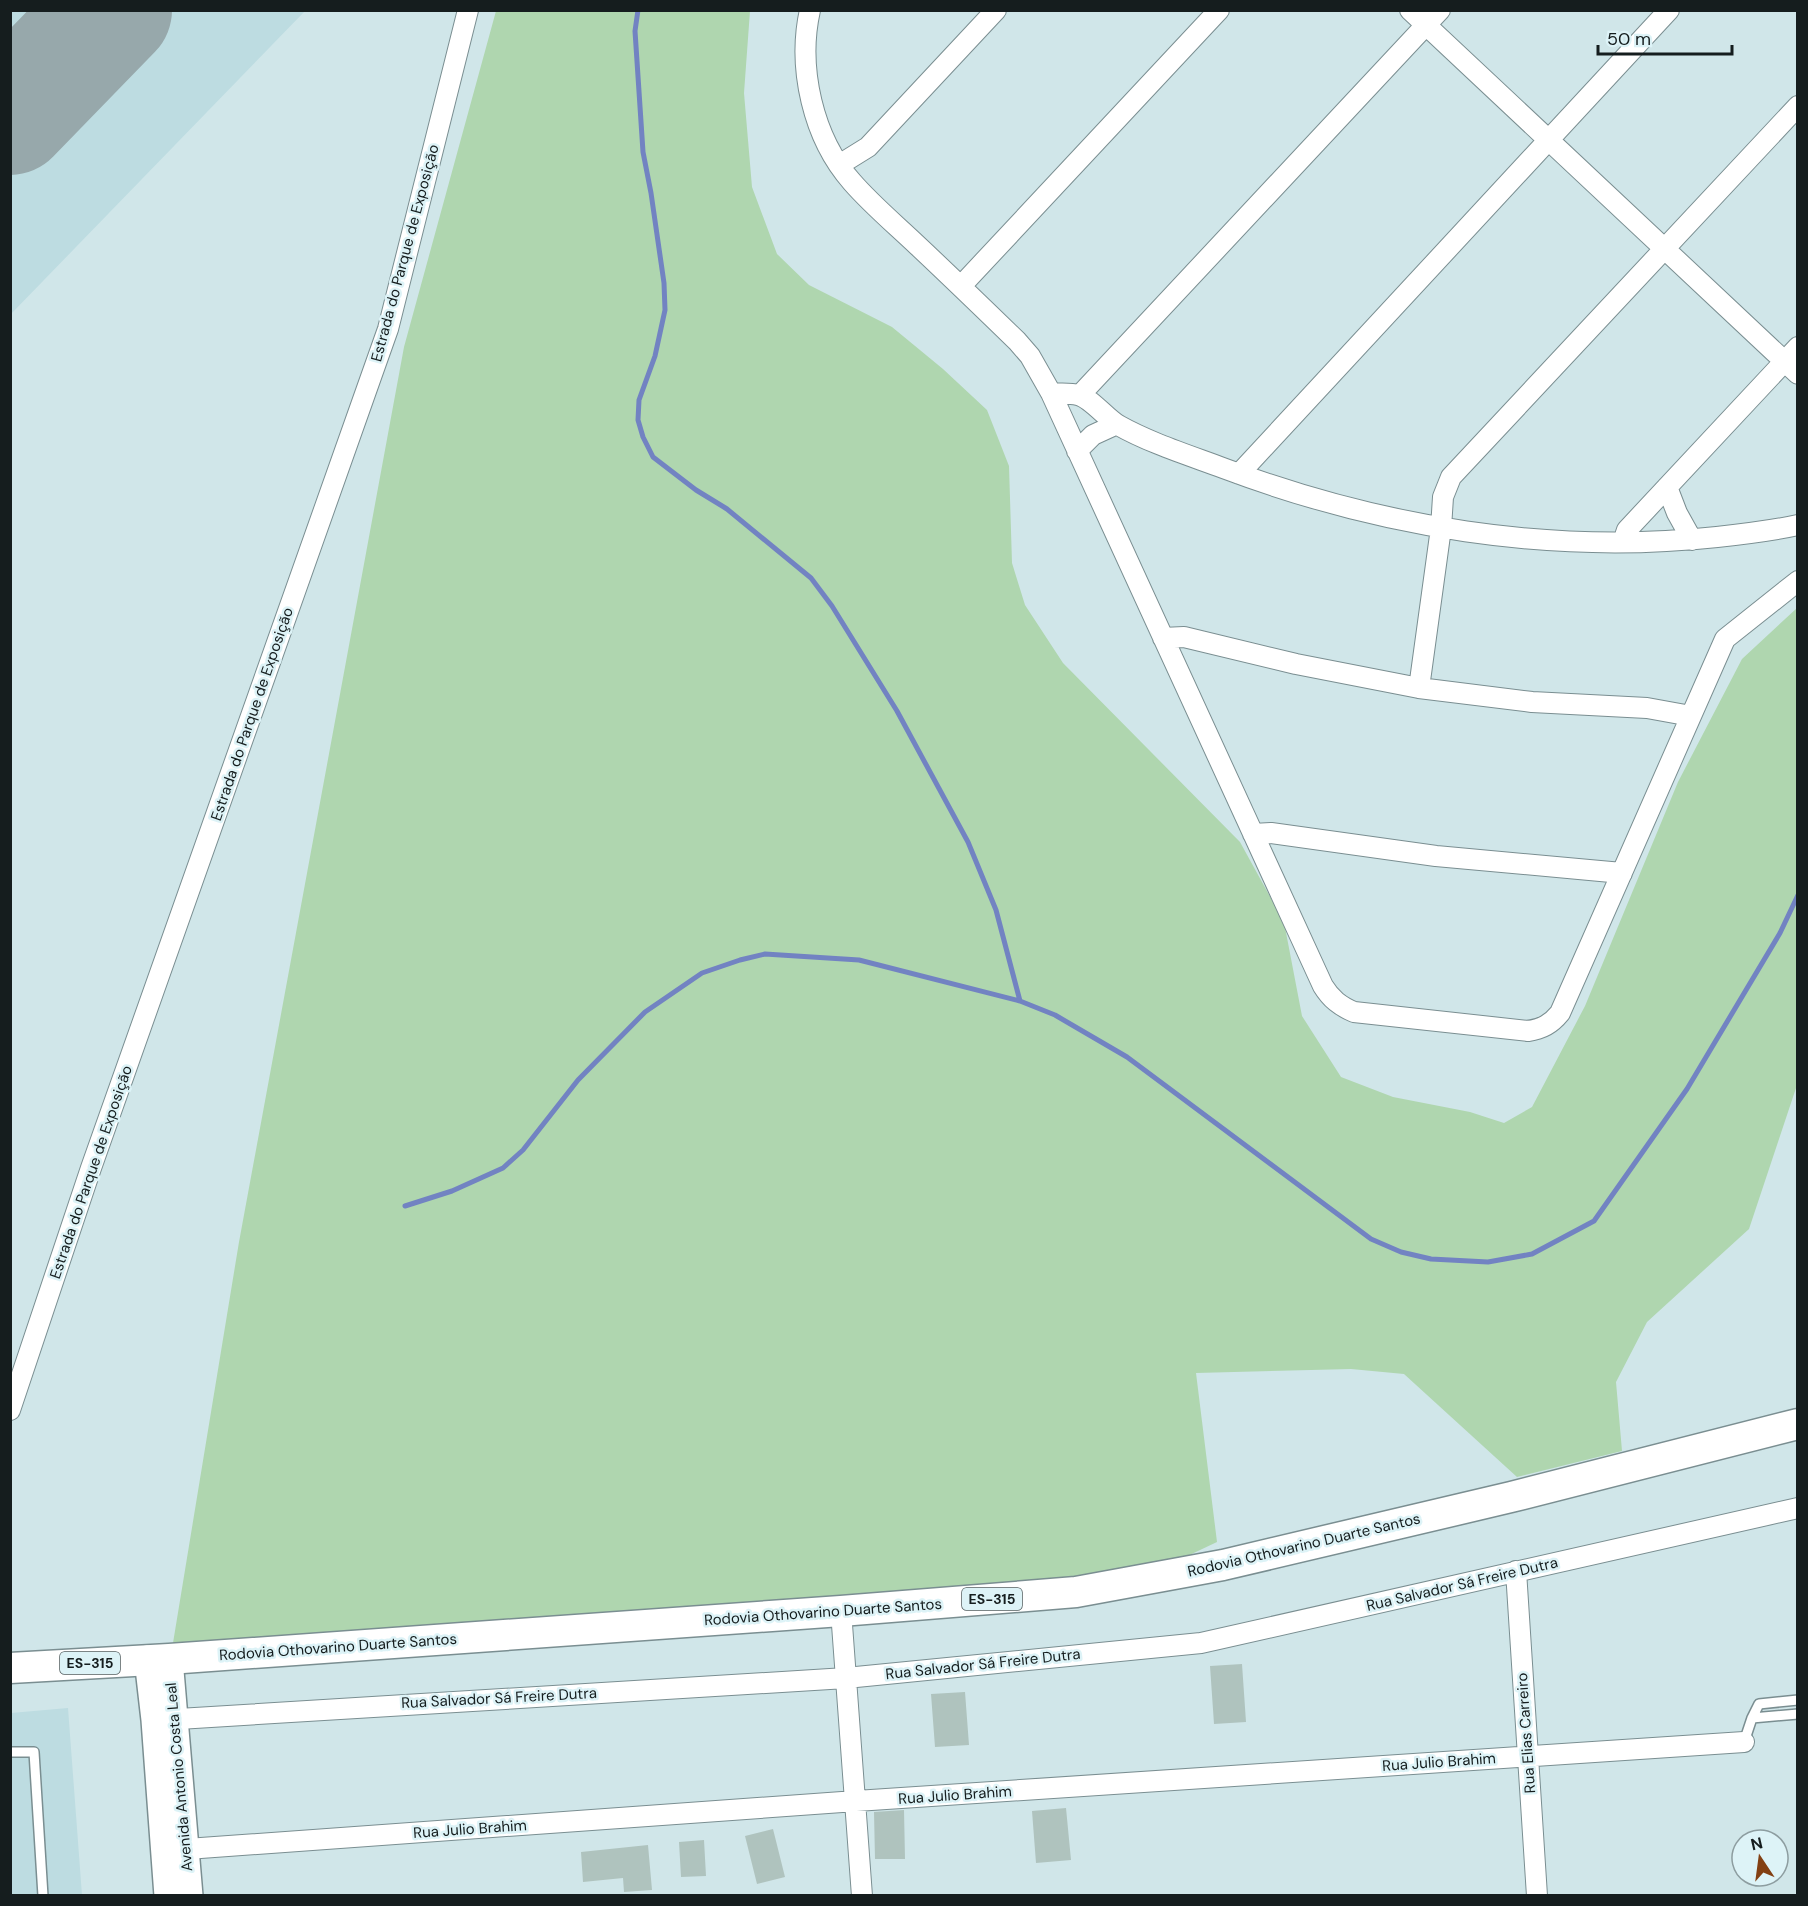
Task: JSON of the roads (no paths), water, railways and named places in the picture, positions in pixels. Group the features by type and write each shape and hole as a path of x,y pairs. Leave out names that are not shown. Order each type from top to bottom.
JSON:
{"main road":[{"name":"Rodovia Othovarino Duarte Santos","path":"16,1670 1076,1592 1223,1565 1511,1497 1797,1424"}],"street":[{"name":"Estrada do Parque de Exposição","path":"10,1410 91,1168 388,329 468,10"},
{"path":"810,10 807,38 808,83 819,125 839,165 852,183 1017,340 1030,356 1051,393 1323,986 1336,1002 1354,1012 1528,1032 1547,1026 1560,1013 1725,639 1797,581"},
{"path":"839,165 868,147 996,10"},
{"path":"961,286 1219,10"},
{"path":"1410,10 1665,249 1793,361 1667,487 1627,530 1623,542"},
{"path":"1080,395 1440,10"},
{"path":"1239,474 1669,10"},
{"path":"1419,688 1441,528 1443,497 1452,477 1797,106"},
{"path":"1051,393 1080,395 1117,424 1190,456 1239,474 1339,505 1441,528 1541,540 1623,542 1692,540 1796,529"},
{"path":"1077,451 1093,435 1117,424"},
{"path":"1667,487 1677,513 1692,540"},
{"path":"1163,638 1184,637 1296,664 1419,688 1532,702 1647,708 1691,716"},
{"path":"1253,834 1271,833 1436,856 1622,873"},
{"name":"Rua Salvador Sá Freire Dutra","path":"164,1719 846,1678 1202,1643 1797,1508"},
{"name":"Rua Elias Carreiro","path":"1516,1571 1537,1896"},
{"path":"841,1611 862,1896"},
{"name":"Avenida Antonio Costa Leal","path":"159,1659 175,1850 189,1896"},
{"name":"Rua Julio Brahim","path":"175,1850 856,1801 1744,1742"},
{"name":"Avenida Antonio Costa Leal","path":"168,1896 175,1850"}],"lane":[{"path":"1744,1742 1759,1704 1797,1700"},
{"path":"1752,1718 1797,1714"},
{"path":"10,1752 34,1752 43,1896"}],"waterway":[{"path":"638,10 635,31 643,152 664,283 665,310 655,356 639,400 638,420 643,437 653,457 696,490 727,509 811,578 832,606 897,711 968,842 996,910 1020,1001"},
{"path":"405,1206 452,1191 503,1168 523,1150 578,1080 645,1012 702,973 765,954 859,960 1020,1001 1055,1015 1127,1057 1371,1239 1401,1252 1431,1259 1488,1262 1532,1254 1594,1221 1687,1089 1780,933 1798,895"}]}
